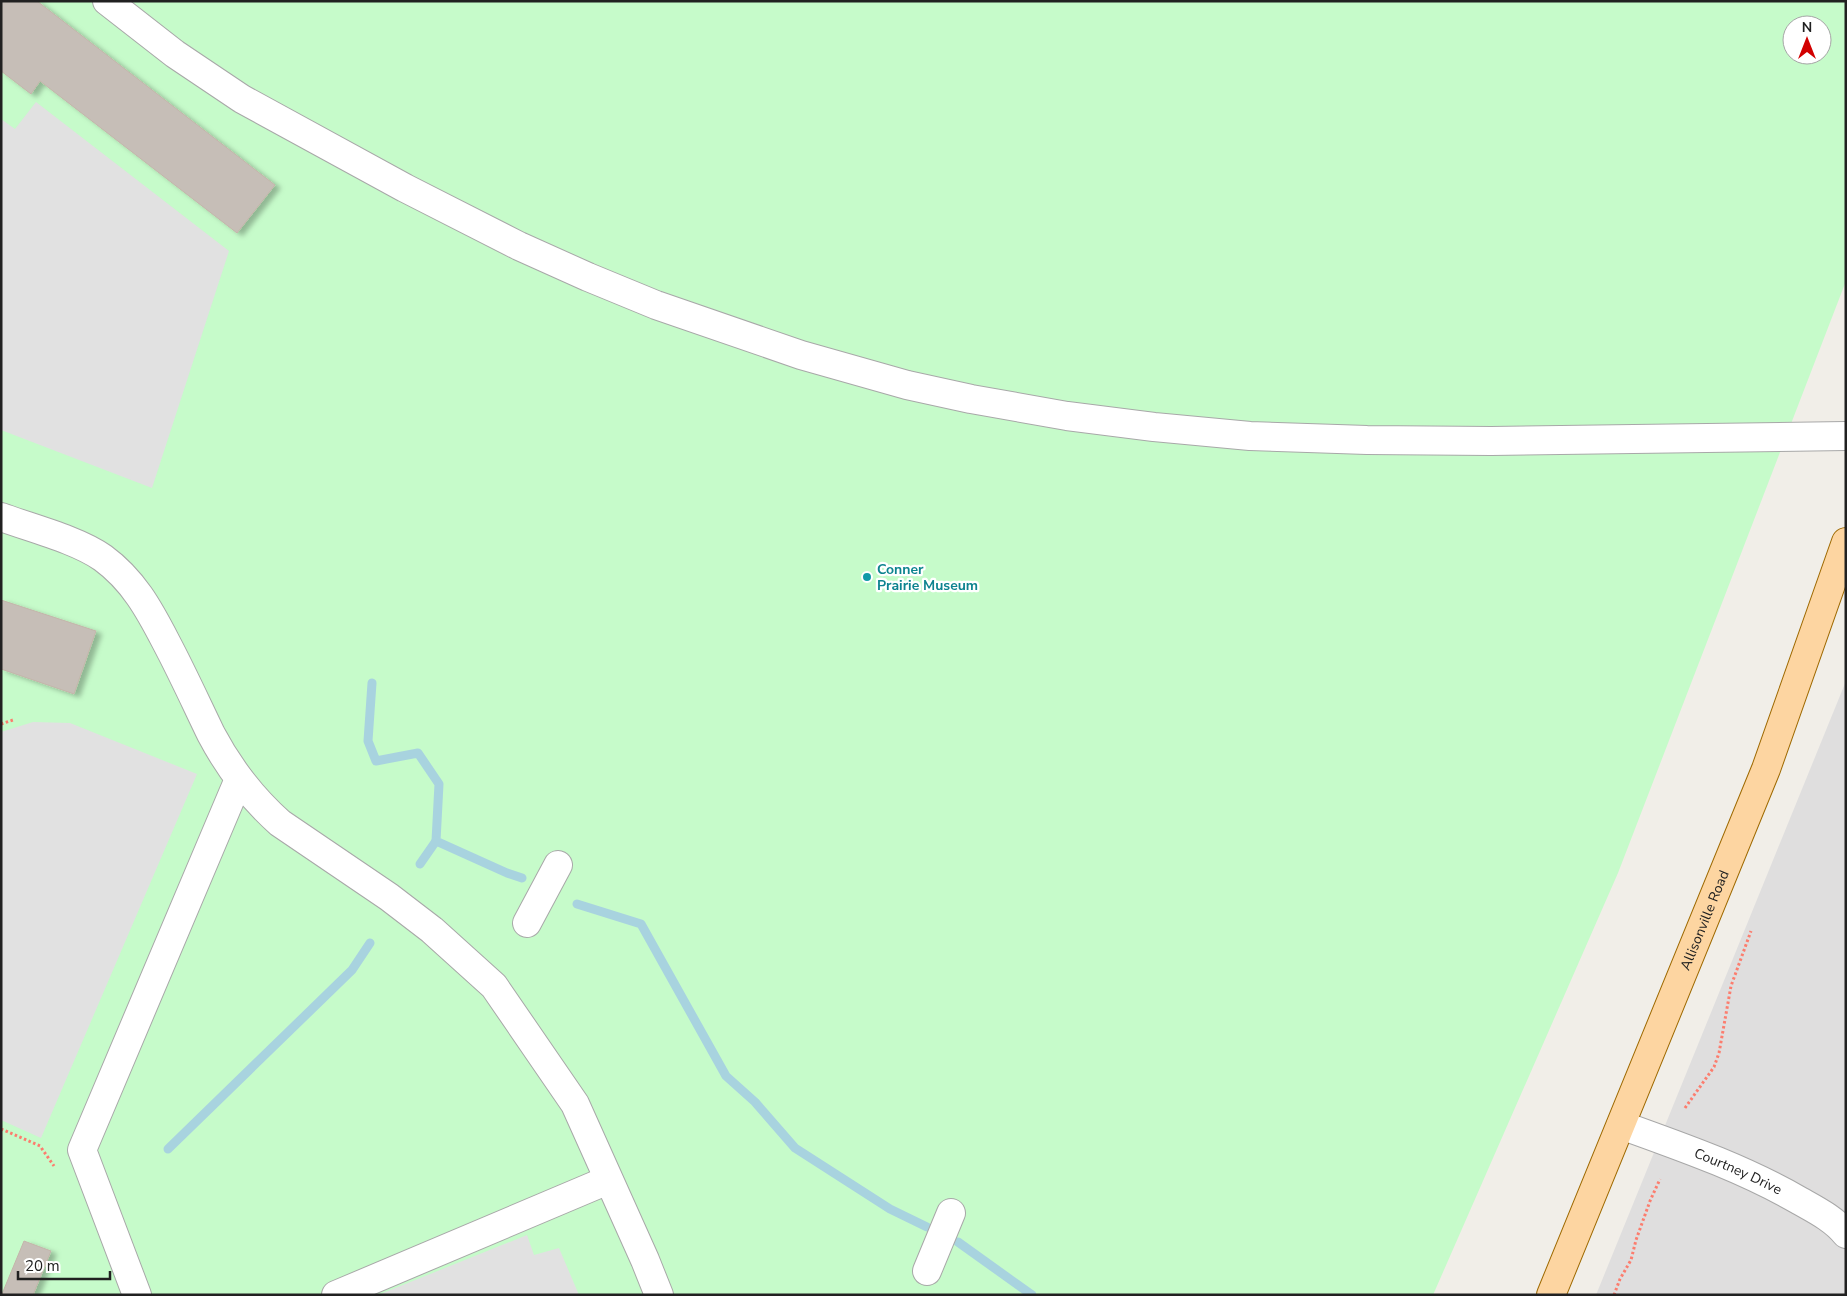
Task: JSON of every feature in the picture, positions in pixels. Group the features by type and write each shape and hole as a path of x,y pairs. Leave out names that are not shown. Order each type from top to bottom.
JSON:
{"main road":[{"name":"Allisonville Road","path":"1551,1295 1766,769 1846,542"}],"street":[{"path":"107,1 175,54 242,99 405,188 519,246 588,277 744,336 907,385 971,399 1067,416 1250,436 1481,441 1846,436"},
{"path":"1,517 80,546 101,557 119,571 147,605 195,697 212,735 240,780 264,809 280,824 432,930 494,986 574,1104 659,1295"},
{"path":"137,1295 82,1150 240,780"},
{"path":"527,923 558,865"},
{"name":"Courtney Drive","path":"1621,1125 1688,1149 1768,1182 1843,1226"},
{"path":"336,1295 608,1180"},
{"path":"926,1271 951,1212"}],"path":[{"path":"1,724 13,720"},
{"path":"1685,1108 1714,1067 1720,1053 1731,986 1751,931"},
{"path":"1,1129 40,1146 56,1168"},
{"path":"1614,1295 1620,1278 1631,1260 1636,1240 1660,1179"}],"shaded area":[{"path":"36,102 229,251 152,488 1,430 1,119 15,129"},
{"path":"1846,681 1846,1295 1596,1295"},
{"path":"33,722 70,723 197,774 41,1138 1,1120 1,732"},
{"path":"527,1235 534,1255 559,1248 579,1295 378,1295"}],"green space":[{"name":"Conner Prairie Museum","path":"1,1 1846,1 1846,281 1618,873 1433,1295 1,1295"}],"building":[{"path":"1,1 37,1 275,185 237,233 40,81 31,94 1,71"},
{"path":"1,600 96,631 74,694 1,669"},
{"path":"24,1241 51,1251 33,1295 2,1294"}],"waterway":[{"path":"372,683 368,741 376,761 418,753 439,784 436,841 522,878"},
{"path":"420,864 436,841"},
{"path":"577,904 641,924 726,1076 755,1102 795,1148 890,1209 927,1227"},
{"path":"168,1149 352,970 370,943"},
{"path":"958,1242 1032,1295"}],"place":[{"name":"Conner Prairie Museum","path":"867,577"}]}
